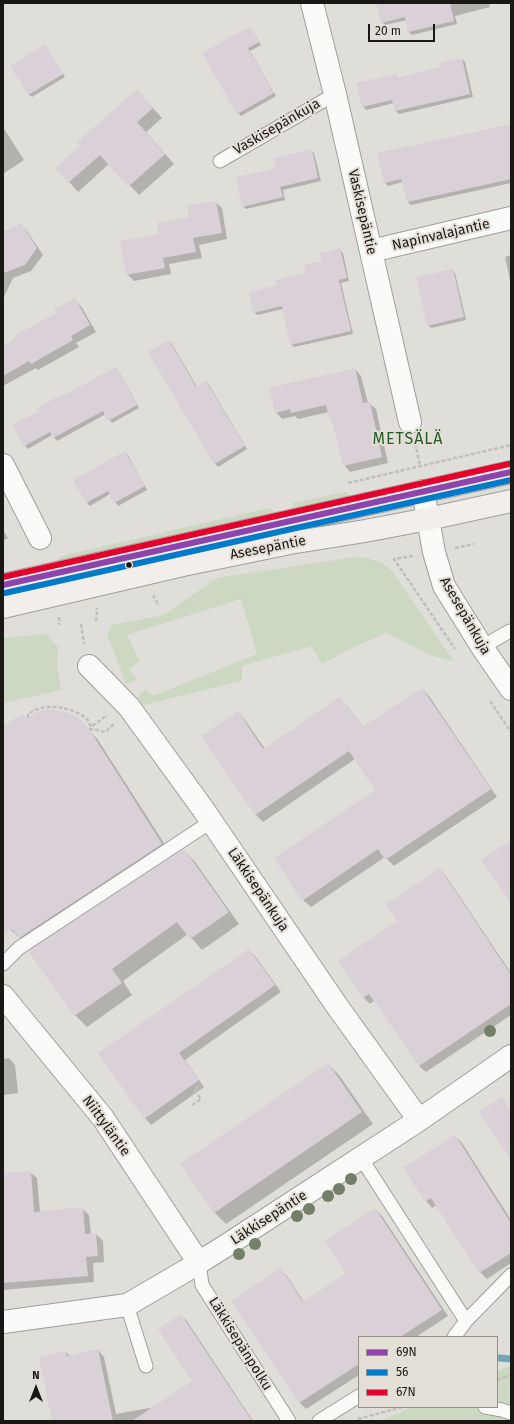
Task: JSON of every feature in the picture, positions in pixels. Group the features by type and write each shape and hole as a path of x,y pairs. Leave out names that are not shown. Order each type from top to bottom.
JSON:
{"main road":[{"name":"Asesepäntie","path":"3,585 424,490 511,472"},
{"name":"Asesepäntie","path":"3,607 183,565 290,543 428,519 511,501"}],"street":[{"name":"Vaskisepäntie","path":"312,3 335,94 410,422"},
{"name":"Napinvalajantie","path":"371,251 511,218"},
{"path":"3,465 40,538"},
{"name":"Asesepänkuja","path":"424,490 434,552 444,586 482,647 511,689"},
{"name":"Läkkisepänkuja","path":"89,666 129,707 212,821 337,1006 419,1120"},
{"name":"Niittyläntie","path":"3,996 12,1017 103,1118 199,1263"},
{"name":"Läkkisepäntie","path":"3,1322 127,1305 199,1263 361,1158 511,1056"}],"lane":[{"name":"Vaskisepänkuja","path":"220,161 335,94"},
{"path":"482,647 510,631"},
{"path":"3,964 19,948 212,821"},
{"path":"361,1158 466,1321"},
{"name":"Läkkisepänpolku","path":"199,1263 202,1285 289,1421"},
{"path":"455,1336 466,1321 511,1275"},
{"path":"127,1305 146,1366"},
{"path":"319,1421 358,1397"},
{"path":"491,1408 511,1413"}],"path":[{"path":"394,559 459,655"},
{"path":"153,595 159,606"},
{"path":"489,700 511,732"},
{"path":"28,718 28,715 31,712 51,706 71,710 82,715 88,720 90,727 109,714 115,722"},
{"path":"192,1105 201,1100 194,1090 202,1085"},
{"path":"498,1380 511,1375"},
{"path":"352,1421 398,1408"}],"green space":[{"path":"347,492 351,498 294,512 293,503"},
{"path":"269,508 272,509 273,514 57,562 61,556"},
{"path":"355,557 368,558 382,563 392,571 453,660 451,661 430,655 386,633 356,646 322,664 311,646 242,666 242,681 143,705 136,699 145,689 153,696 257,654 241,599 127,635 140,661 129,669 137,680 126,684 107,634 112,625 164,615 217,578"},
{"path":"46,634 58,647 57,665 61,690 3,703 3,638"},
{"path":"511,1366 511,1421 379,1421 411,1408 498,1408 498,1371"}],"building":[{"path":"376,3 450,3 454,21 408,32 405,17 381,23"},
{"path":"250,26 259,42 248,48 274,93 237,114 202,53"},
{"path":"45,44 63,74 28,95 10,66"},
{"path":"462,58 470,94 395,111 392,100 362,107 356,83 395,74 396,78 440,67 439,63"},
{"path":"137,89 153,108 137,122 165,154 128,187 100,155 68,183 55,168 80,146 76,143"},
{"path":"511,124 511,179 407,202 401,179 384,183 377,153"},
{"path":"312,149 318,178 280,187 283,197 242,207 236,177 276,168 274,158"},
{"path":"216,201 222,233 193,238 196,252 163,258 165,268 126,275 120,241 159,234 157,223 189,217 187,206"},
{"path":"21,223 37,248 25,265 3,273 3,232"},
{"path":"340,248 347,278 339,280 351,331 290,345 282,306 253,313 249,292 277,285 276,280 306,273 304,265 322,261 320,253"},
{"path":"453,269 464,317 427,326 416,277"},
{"path":"75,298 90,325 71,336 73,340 31,364 29,361 3,376 3,346 16,339 14,336 56,313 54,309"},
{"path":"169,340 196,387 206,381 245,446 214,464 148,352"},
{"path":"116,367 137,405 108,421 103,411 53,438 50,432 24,446 12,425 38,412 37,408"},
{"path":"355,368 363,403 370,402 382,457 343,466 331,417 329,418 326,405 291,413 290,409 275,413 269,388"},
{"path":"125,451 145,486 114,503 108,491 86,503 73,480"},
{"path":"422,688 491,789 385,860 378,849 302,901 274,858 375,790 349,751 255,815 201,736 238,711 263,749 340,697 363,727"},
{"path":"49,709 68,713 79,718 89,729 162,844 19,938 12,929 3,935 3,726 22,714 27,719 38,712"},
{"path":"511,840 511,904 481,860"},
{"path":"184,849 229,912 190,939 177,922 112,969 122,983 74,1016 28,951"},
{"path":"440,868 511,975 511,1004 419,1066 369,994 363,998 338,961 397,921 386,904"},
{"path":"249,949 275,985 179,1053 199,1080 144,1119 98,1053"},
{"path":"328,1063 362,1112 214,1213 180,1164"},
{"path":"502,1097 511,1110 511,1160 479,1112"},
{"path":"455,1135 511,1223 511,1253 479,1273 431,1198 425,1202 403,1168"},
{"path":"31,1171 34,1212 83,1207 85,1234 96,1233 98,1256 86,1257 88,1276 3,1283 3,1173"},
{"path":"375,1208 442,1310 402,1336 358,1336 358,1365 299,1403 231,1301 281,1268 303,1302 346,1273 325,1241"},
{"path":"181,1314 252,1421 132,1421 192,1381 158,1329"},
{"path":"98,1349 113,1421 52,1421 39,1357 66,1351 67,1356"}],"waterway":[{"path":"499,1358 511,1359"}],"transit line":[{"name":"67N","path":"3,577 509,464"},
{"name":"69N","path":"3,585 511,472"},
{"name":"56","path":"5,593 511,480"}],"district":[{"name":"METSÄLÄ","path":"408,440"}]}
